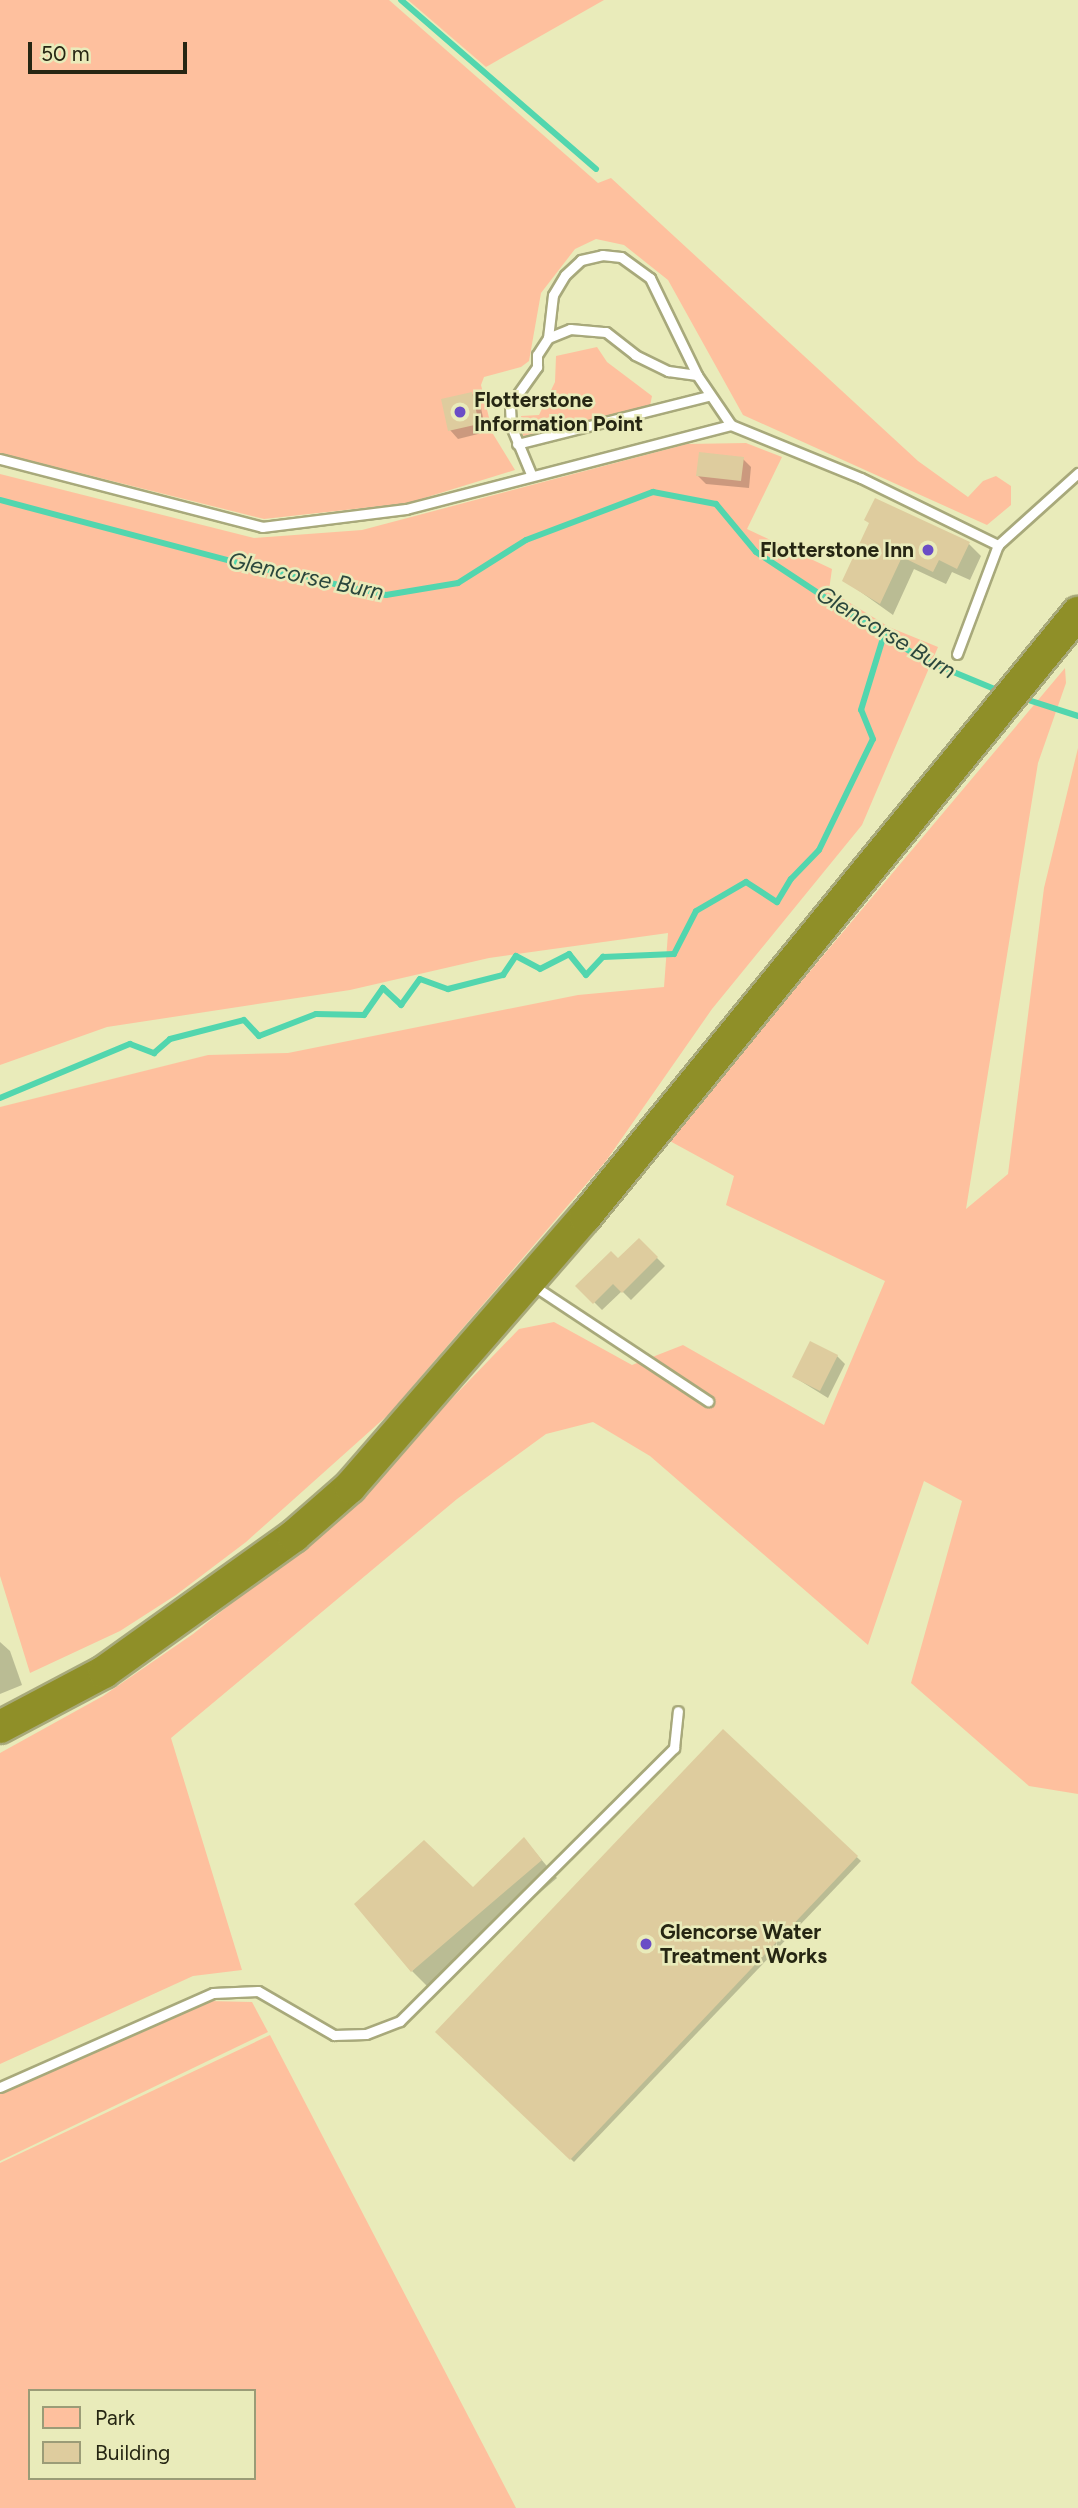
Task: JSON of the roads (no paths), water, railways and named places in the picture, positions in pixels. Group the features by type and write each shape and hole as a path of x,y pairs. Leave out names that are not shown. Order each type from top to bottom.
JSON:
{"highway":[{"path":"0,1727 104,1672 294,1536 350,1487 530,1283 1078,613"}],"lane":[{"path":"531,474 517,444 510,405 537,367 537,355 548,338 553,295 565,275 581,260 602,255 621,257 650,278 708,396 731,425 860,478 998,545"},
{"path":"548,338 570,329 606,332 635,355 668,371 697,374"},
{"path":"517,444 708,396"},
{"path":"0,459 262,527 406,509 531,474 731,425"},
{"path":"957,654 998,545 1078,473"},
{"path":"530,1283 708,1401"},
{"path":"0,2087 213,1993 257,1992 334,2035 366,2034 400,2021 674,1748 678,1711"}],"waterway":[{"path":"401,0 596,169"},
{"name":"Glencorse Burn","path":"0,500 250,566 386,595 458,583 526,540 653,492 716,504 756,552 838,606 922,659 1002,692"},
{"path":"0,1098 130,1044 154,1053 170,1039 244,1020 259,1036 316,1014 364,1015 383,988 401,1005 420,979 448,989 503,975 516,956 540,969 569,954 586,975 603,957 674,954 696,911 746,882 777,902 791,879 819,850 873,739 861,710 884,635"},
{"name":"Glencorse Burn","path":"1022,698 1078,716"}],"place":[{"name":"Flotterstone Information Point","path":"460,412"},
{"name":"Flotterstone Inn","path":"928,550"},
{"name":"Glencorse Water Treatment Works","path":"646,1944"}]}
